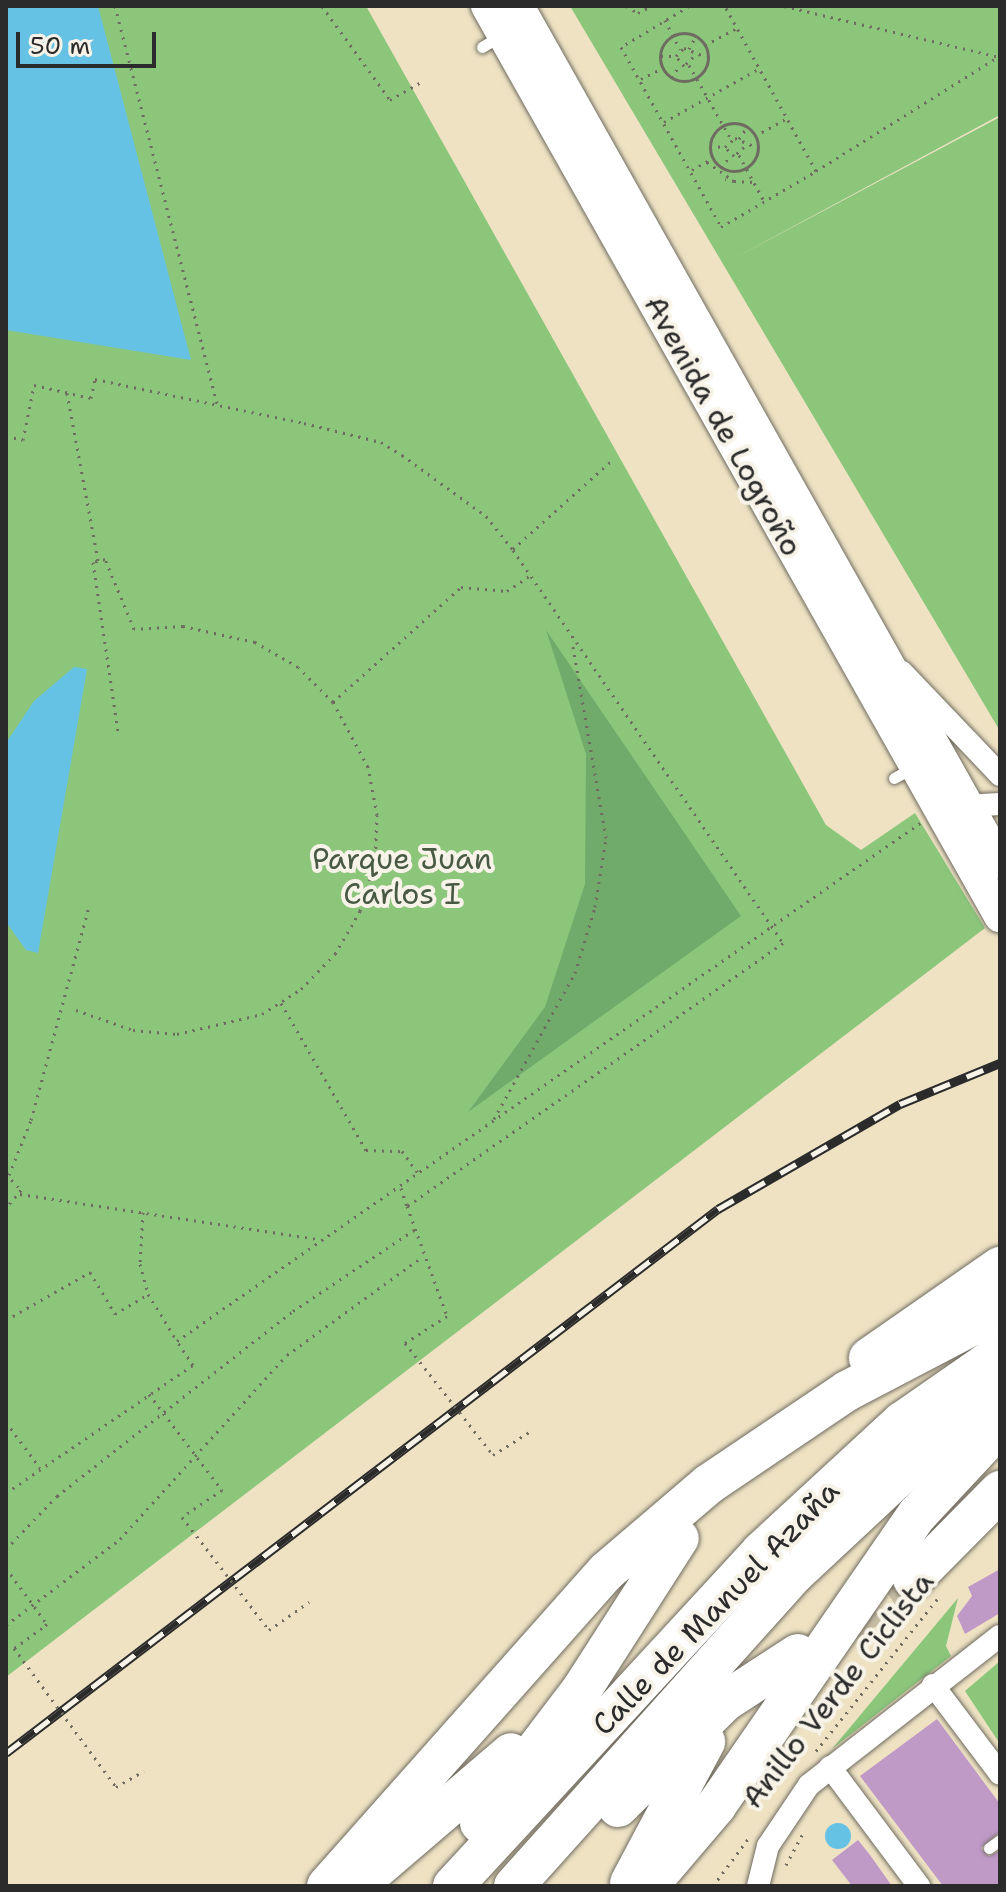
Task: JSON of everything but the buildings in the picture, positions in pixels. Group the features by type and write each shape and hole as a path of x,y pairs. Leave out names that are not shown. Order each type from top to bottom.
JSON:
{"highway":[{"path":"858,1366 1000,1267"},
{"path":"327,1886 607,1571 709,1484 847,1391 1000,1311"},
{"name":"Calle de Manuel Azaña","path":"453,1886 761,1552 902,1422 1000,1354"},
{"name":"Calle de Manuel Azaña","path":"514,1886 794,1574 929,1448 1000,1397"},
{"path":"648,1886 716,1806 917,1515 1000,1426"},
{"path":"929,1584 1000,1491"},
{"path":"430,1886 582,1689 679,1538"},
{"path":"538,1886 724,1702 782,1664 697,1752 628,1886"},
{"path":"356,1886 582,1689"}],"main road":[{"name":"Avenida de Logroño","path":"487,6 492,41 904,772 959,845 1000,916"},
{"name":"Avenida de Logroño","path":"518,6 884,656 986,808 1000,863"}],"street":[{"name":"Avenida de Logroño","path":"884,656 1000,775"},
{"path":"959,845 986,808"},
{"path":"758,1886 783,1819 830,1767 1000,1636"},
{"path":"933,1685 1000,1774"},
{"path":"830,1767 919,1886"}],"lane":[{"path":"989,1848 1000,1840"}],"path":[{"path":"115,6 217,404"},
{"path":"322,6 390,100 424,80"},
{"path":"626,6 638,13 651,6"},
{"path":"689,6 621,47 721,227 999,56"},
{"path":"725,6 816,171"},
{"path":"784,6 999,56"},
{"path":"665,20 680,49"},
{"path":"705,45 737,28"},
{"path":"674,35 696,36 705,45 708,57 697,77"},
{"path":"672,78 663,68 661,56 674,35"},
{"path":"689,49 696,36"},
{"path":"680,49 689,49"},
{"path":"676,56 680,49"},
{"path":"689,49 693,57"},
{"path":"661,56 676,56"},
{"path":"676,56 680,64"},
{"path":"693,57 708,57"},
{"path":"689,65 693,57"},
{"path":"680,64 689,65 731,139"},
{"path":"672,78 680,64"},
{"path":"640,80 663,68"},
{"path":"664,122 758,69"},
{"path":"672,78 697,77"},
{"path":"755,136 786,119"},
{"path":"724,126 747,127 755,136 758,148 747,167 725,179"},
{"path":"724,126 710,146 713,158 734,181"},
{"path":"739,139 747,127"},
{"path":"731,139 739,139"},
{"path":"725,147 731,139"},
{"path":"739,139 744,147"},
{"path":"710,146 725,147"},
{"path":"725,147 730,155"},
{"path":"744,147 758,148"},
{"path":"739,155 744,147"},
{"path":"730,155 739,155"},
{"path":"722,168 730,155"},
{"path":"739,155 765,201"},
{"path":"690,170 713,158"},
{"path":"707,162 730,186 734,181"},
{"path":"734,181 755,182"},
{"path":"6,436 23,440 34,385 91,398 95,379 381,442 486,516 531,575 783,943 407,1206"},
{"path":"67,393 98,561 118,731"},
{"path":"513,550 611,461"},
{"path":"76,1010 133,1030 177,1034 231,1026 281,1003 335,954 360,911 375,864 377,815 368,767 333,702 298,667 255,642 183,626 134,629 105,559 98,561"},
{"path":"333,702 461,587 507,591 531,575"},
{"path":"492,1122 575,973 595,907 606,838 572,639"},
{"path":"177,1341 926,820"},
{"path":"88,910 31,1120 7,1174 20,1194 320,1239"},
{"path":"281,1003 366,1150 402,1151 419,1174"},
{"path":"401,1188 422,1257 447,1316 405,1343 493,1455 531,1431"},
{"path":"6,1208 20,1194"},
{"path":"6,1493 193,1365 148,1294 140,1264 143,1212"},
{"path":"6,1549 57,1496 293,1311 414,1230"},
{"path":"6,1625 34,1608 120,1539 197,1459 287,1355 422,1257"},
{"path":"6,1320 90,1272 115,1314 148,1294"},
{"path":"149,1394 222,1490 182,1517 269,1630 309,1602"},
{"path":"6,1422 40,1468"},
{"path":"6,1568 47,1624 14,1648 116,1787 144,1771"},
{"name":"Anillo Verde Ciclista","path":"806,1763 929,1584"},
{"path":"782,1873 809,1822"},
{"name":"Anillo Verde Ciclista","path":"713,1886 755,1828"}],"green space":[{"name":"Parque Juan Carlos I","path":"6,6 366,6 826,825 861,850 915,813 985,928 6,1677"},
{"path":"570,6 1000,6 1000,115 731,260 1000,117 1000,731"},
{"path":"546,630 741,916 468,1112 545,1007 585,884 586,754"},
{"path":"958,1598 946,1646 951,1656 832,1749"},
{"path":"1000,1661 1000,1744 965,1691"}],"water":[{"path":"6,6 98,6 191,360 6,330"},
{"path":"74,667 87,669 38,953 26,950 6,922 6,743 34,701"},
{"path":"838,1823 847,1827 851,1836 847,1845 838,1849 829,1845 825,1836 829,1827"}],"tunnel":[{"path":"838,1627 913,1579"}],"railway":[{"path":"6,1753 718,1209 900,1104 1000,1063"}]}
